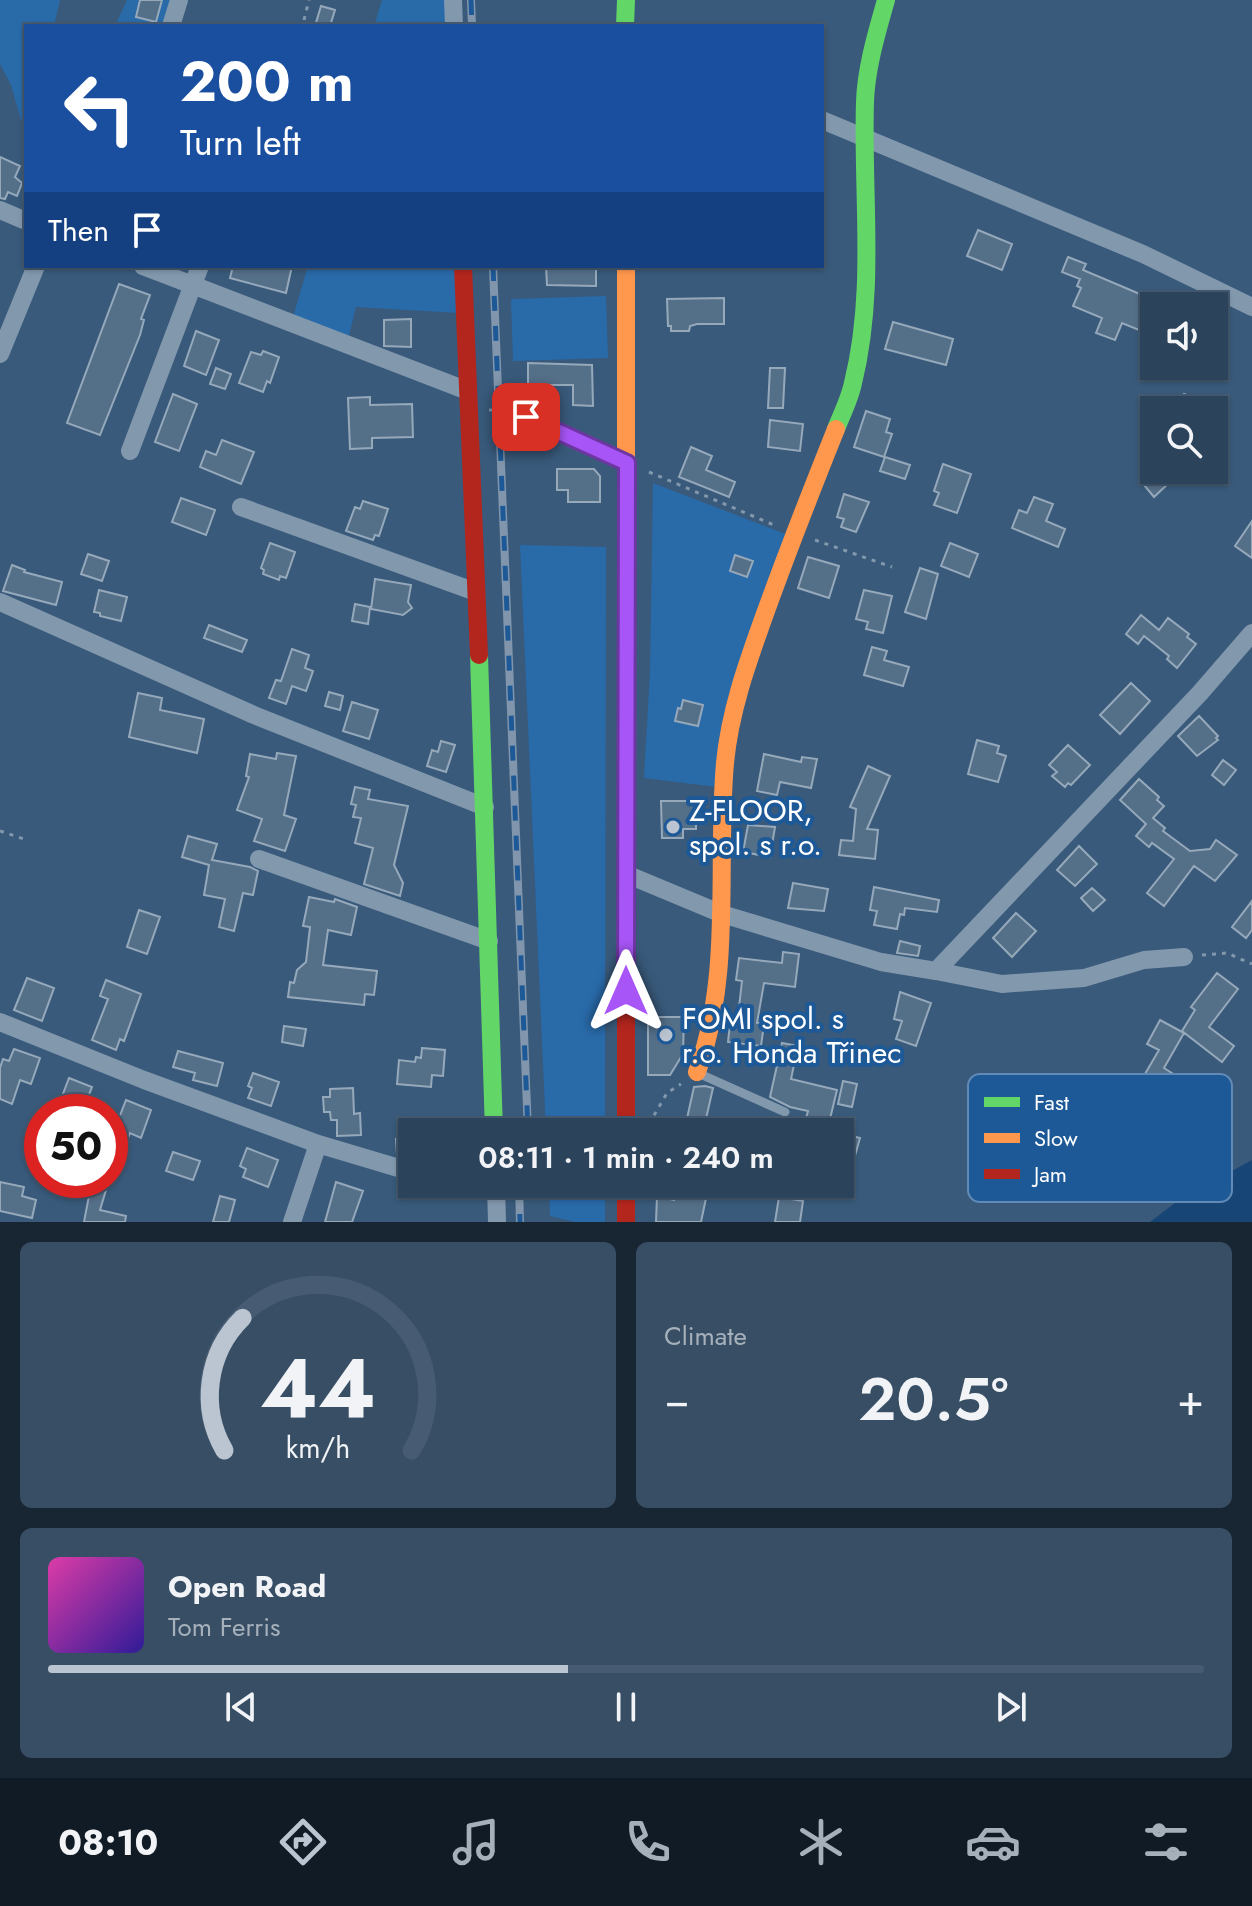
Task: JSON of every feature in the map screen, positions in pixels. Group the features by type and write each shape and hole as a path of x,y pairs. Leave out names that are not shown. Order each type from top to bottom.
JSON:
{"street":[{"path":"172,24 179,0"},
{"path":"453,0 454,24"},
{"path":"625,24 626,0"},
{"path":"697,1072 704,1053 716,982 722,914 725,764 735,699 794,533 853,385 864,321 868,259 865,99 886,0"},
{"path":"824,121 1143,254 1252,307"},
{"path":"0,210 24,220"},
{"path":"0,354 35,268"},
{"path":"148,268 468,399"},
{"path":"130,451 199,268"},
{"path":"463,268 485,807 494,1118"},
{"path":"626,268 626,874 635,1118"},
{"path":"526,417 627,463"},
{"path":"241,507 476,592"},
{"path":"0,602 254,715 485,807"},
{"path":"936,971 1200,693 1252,633"},
{"path":"259,859 489,941"},
{"path":"626,874 722,914 881,962 1002,984 1084,978 1144,960 1184,957"},
{"path":"0,1022 144,1080 318,1144 398,1168"},
{"path":"292,1222 318,1144"},
{"path":"496,1198 497,1222"},
{"path":"626,1198 626,1222"}],"lane":[{"path":"697,1072 785,1112"}],"path":[{"path":"304,20 309,0"},
{"path":"468,399 473,408 473,402 476,402 481,410 511,410 526,417"},
{"path":"627,463 794,533 892,567"},
{"path":"0,831 24,839"},
{"path":"1184,957 1227,953 1252,964"},
{"path":"646,1118 667,1093 697,1072"}],"shaded area":[{"path":"0,0 60,0 54,24 24,24 24,115 21,120 11,85 0,64"},
{"path":"127,0 171,0 165,24 116,24"},
{"path":"382,0 445,0 446,24 375,24"},
{"path":"307,268 458,268 459,313 356,307 348,340 293,317"},
{"path":"606,296 608,358 513,361 511,299"},
{"path":"653,483 788,535 717,787 644,778 650,672"},
{"path":"520,545 606,547 605,1118 545,1118"},
{"path":"1252,1160 1252,1222 1150,1222 1176,1202 1232,1202 1232,1171"},
{"path":"549,1198 605,1198 605,1222 575,1222 550,1216"}],"building":[{"path":"140,0 162,0 156,22 136,17"},
{"path":"321,6 335,10 331,24 316,24"},
{"path":"0,157 20,166 15,177 22,183 17,196 8,192 5,199 0,198"},
{"path":"978,230 1012,244 1002,270 967,256"},
{"path":"1068,257 1086,264 1083,270 1140,294 1140,330 1122,323 1115,340 1096,333 1102,318 1073,306 1081,288 1077,286 1080,279 1062,272"},
{"path":"232,268 292,268 286,293 230,278"},
{"path":"546,268 596,268 596,286 547,285"},
{"path":"119,284 150,295 141,319 144,320 140,335 100,435 67,423"},
{"path":"724,298 724,324 697,324 690,326 689,331 671,331 671,326 668,326 667,299"},
{"path":"411,319 411,347 384,346 384,320"},
{"path":"893,322 953,339 946,365 885,349"},
{"path":"196,331 219,340 206,375 184,366"},
{"path":"263,351 279,357 270,383 267,381 263,392 239,383 251,352 261,355"},
{"path":"528,363 592,365 593,406 573,405 573,385 528,385"},
{"path":"216,368 231,374 225,389 210,384"},
{"path":"770,368 785,368 783,408 768,408"},
{"path":"173,394 197,404 179,451 155,442"},
{"path":"370,397 370,405 412,404 413,437 372,438 372,448 350,449 348,398"},
{"path":"866,411 890,419 886,432 892,434 884,457 854,447"},
{"path":"770,420 803,424 800,451 768,447"},
{"path":"222,440 254,452 241,484 200,467 206,451 216,455"},
{"path":"691,447 712,456 706,470 735,482 729,497 679,477"},
{"path":"885,457 910,465 905,479 880,471"},
{"path":"943,464 971,474 957,513 934,505 939,493 934,491"},
{"path":"557,469 594,469 600,476 600,502 568,502 568,490 557,490"},
{"path":"1145,484 1168,484 1154,497"},
{"path":"844,494 869,502 856,532 841,527 844,519 837,517"},
{"path":"1034,497 1053,504 1046,521 1065,529 1058,547 1012,528 1019,510 1027,513"},
{"path":"181,498 215,510 206,535 172,522"},
{"path":"363,501 388,509 379,536 375,535 373,540 346,531 355,507 360,509"},
{"path":"1252,521 1252,558 1235,546"},
{"path":"270,543 295,552 286,578 280,576 279,580 263,574 261,568"},
{"path":"950,543 978,554 969,577 941,566"},
{"path":"88,554 109,561 102,581 81,574"},
{"path":"735,555 753,561 747,577 730,571"},
{"path":"808,557 839,566 829,598 798,588"},
{"path":"12,565 24,572 62,582 56,605 3,591"},
{"path":"920,568 938,574 926,619 905,612"},
{"path":"375,579 411,585 408,602 412,608 403,615 371,609"},
{"path":"99,590 127,597 121,621 94,612"},
{"path":"864,590 892,596 883,633 866,629 868,622 856,619"},
{"path":"355,604 370,607 368,624 352,621"},
{"path":"1141,615 1159,630 1168,618 1189,634 1187,637 1196,644 1177,668 1167,659 1169,656 1144,636 1138,644 1126,634"},
{"path":"209,625 247,640 242,652 204,638"},
{"path":"872,647 887,651 884,660 909,667 903,686 864,675"},
{"path":"292,649 309,655 305,668 313,671 306,691 292,686 286,704 269,698 276,680 281,681"},
{"path":"1131,683 1150,701 1120,734 1100,715"},
{"path":"329,692 343,696 340,710 325,706"},
{"path":"138,693 162,698 160,710 204,719 197,753 129,737"},
{"path":"683,700 703,705 698,726 675,721"},
{"path":"352,702 378,710 369,739 343,731"},
{"path":"1199,716 1218,736 1218,740 1197,756 1178,736"},
{"path":"977,740 999,746 997,753 1006,756 998,782 968,774"},
{"path":"441,741 455,745 446,772 427,766 432,750 438,752"},
{"path":"1068,745 1090,765 1071,785 1068,783 1065,787 1052,776 1057,772 1049,765"},
{"path":"277,753 296,756 284,815 296,819 285,851 254,841 262,819 237,810 249,777 246,776 250,754 276,759"},
{"path":"764,754 801,762 802,757 817,759 811,788 780,782 777,795 757,791"},
{"path":"1223,760 1236,770 1224,785 1212,775"},
{"path":"868,766 890,776 867,829 878,830 875,859 839,855 841,840 853,841 856,809 850,807"},
{"path":"1139,779 1159,797 1157,800 1164,806 1153,818 1165,828 1163,831 1190,851 1210,849 1216,840 1237,855 1215,881 1194,866 1164,906 1147,893 1174,859 1152,843 1149,847 1136,836 1146,824 1120,800"},
{"path":"355,787 370,790 368,799 408,806 394,865 403,883 400,896 364,884 373,848 355,843 361,818 353,817 356,805 351,804"},
{"path":"661,801 696,801 696,829 683,829 683,838 662,838"},
{"path":"748,825 775,827 770,857 743,852"},
{"path":"188,836 217,844 212,860 258,871 253,895 243,893 234,931 219,927 225,899 204,895 209,865 182,857"},
{"path":"1079,846 1097,864 1075,886 1057,870"},
{"path":"793,883 828,889 824,911 788,908"},
{"path":"874,887 939,900 937,912 905,908 904,915 900,914 897,929 874,925 877,911 870,910"},
{"path":"1092,888 1105,900 1093,911 1081,898"},
{"path":"309,897 334,902 335,899 357,907 351,935 328,930 323,965 377,971 374,995 365,994 364,1005 288,997 290,982 294,983 297,970 306,962 310,927 303,926"},
{"path":"1252,901 1252,930 1246,938 1232,927"},
{"path":"139,910 160,917 147,954 127,947"},
{"path":"1016,913 1036,931 1012,957 993,938"},
{"path":"900,941 920,946 918,956 897,953"},
{"path":"783,952 799,954 795,987 764,983 757,1023 764,1024 761,1046 728,1042 731,1015 738,1016 742,981 736,980 739,958 782,963"},
{"path":"1217,973 1238,989 1209,1027 1234,1046 1222,1062 1182,1031 1195,1010 1191,1007"},
{"path":"27,978 54,988 42,1021 14,1010"},
{"path":"106,980 141,994 124,1041 120,1039 116,1050 92,1040 108,999 100,996"},
{"path":"900,992 931,1003 916,1046 896,1039 902,1021 894,1019"},
{"name":"FOMI spol. s r.o. Honda Třinec","path":"648,1017 684,1017 683,1054 670,1075 648,1075"},
{"path":"1160,1020 1184,1033 1164,1068 1173,1074 1145,1074 1159,1050 1147,1044"},
{"path":"284,1026 306,1029 303,1046 282,1042"},
{"path":"782,1043 798,1046 791,1079 837,1090 830,1118 806,1118 808,1111 790,1107 770,1097"},
{"path":"422,1048 445,1050 443,1076 432,1075 431,1087 397,1084 399,1060 415,1062 416,1057 421,1058"},
{"path":"14,1049 40,1058 31,1084 20,1080 12,1104 0,1099 0,1068 3,1059 9,1061"},
{"path":"178,1051 223,1063 217,1086 193,1080 195,1073 173,1067"},
{"path":"253,1073 279,1082 271,1106 248,1098"},
{"path":"69,1078 92,1087 89,1094 63,1094"},
{"path":"843,1081 857,1084 852,1107 838,1104"},
{"path":"694,1087 713,1088 706,1118 687,1118"},
{"path":"353,1088 354,1114 360,1113 361,1135 337,1136 337,1120 331,1120 330,1112 324,1112 323,1097 330,1097 330,1089"},
{"path":"128,1101 151,1110 141,1138 130,1133 128,1139"},
{"path":"854,1136 860,1138 854,1159"},
{"path":"247,1148 278,1160 268,1187 243,1177 246,1169 240,1166"},
{"path":"173,1152 200,1161 193,1180 166,1171"},
{"path":"0,1182 24,1187 22,1196 36,1200 32,1218 0,1211"},
{"path":"336,1182 363,1191 352,1222 325,1222"},
{"path":"220,1196 235,1200 229,1222 213,1222"},
{"path":"89,1198 104,1198 100,1210 126,1216 125,1222 84,1222"},
{"path":"657,1198 706,1198 701,1222 656,1222"},
{"path":"779,1198 803,1201 800,1222 775,1222"}],"railway":[{"path":"471,0 472,24"},
{"path":"493,268 527,1118"},
{"path":"519,1198 520,1222"}],"traffic: fast":[{"path":"625,24 626,0"},
{"path":"836,429 852,389 860,348 866,278 866,89 872,50 886,0"},
{"path":"479,655 494,1118"}],"traffic: slow":[{"path":"626,268 626,590"},
{"path":"697,1072 708,1035 719,958 723,802 731,724 759,630 836,429"}],"traffic: jam":[{"path":"463,268 479,655"},
{"path":"626,590 626,1118"},
{"path":"626,1198 626,1222"}],"place":[{"name":"Z-FLOOR, spol. s r.o.","path":"673,827"},
{"name":"FOMI spol. s r.o. Honda Třinec","path":"666,1035"}],"route":[{"path":"526,417 627,463 626,991"}]}
